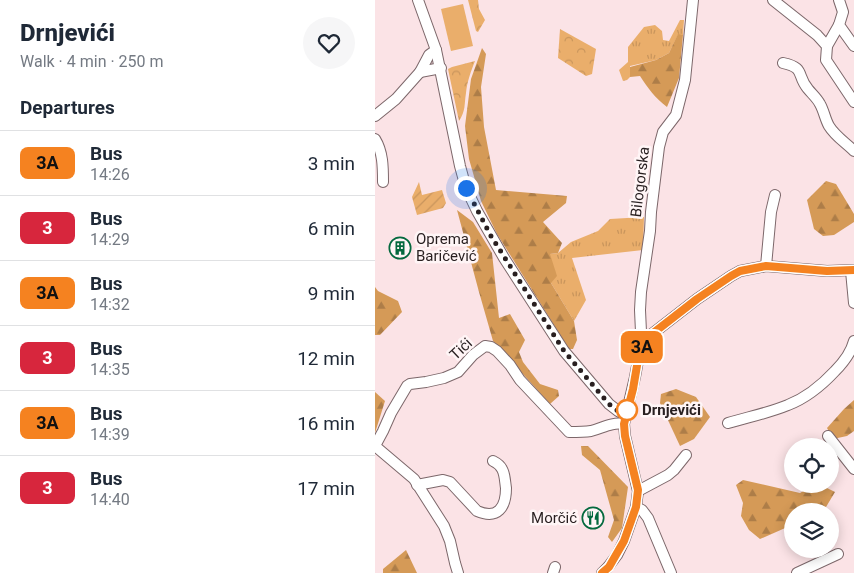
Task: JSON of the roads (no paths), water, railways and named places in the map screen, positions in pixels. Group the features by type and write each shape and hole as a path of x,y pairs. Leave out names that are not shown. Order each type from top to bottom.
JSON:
{"street":[{"path":"419,0 441,68 466,188 477,211 504,258 558,342 610,405 614,419 621,421"},
{"name":"Bilogorska","path":"645,342 641,332 641,292 650,231 655,171 660,140 663,132 676,115 685,80 693,0"},
{"path":"773,0 817,35 827,46"},
{"path":"839,0 843,12 839,25 827,46 826,60 854,102"},
{"path":"839,25 854,46"},
{"path":"375,116 396,99 420,72 429,55 436,50"},
{"path":"783,62 793,65 799,70 808,89 819,103 829,126 854,151"},
{"path":"420,72 441,68"},
{"path":"375,139 379,146 383,166 383,182"},
{"path":"766,266 771,212 775,195"},
{"path":"602,573 609,567 624,541 636,507 638,490 621,421 632,393 639,354 645,342 652,334 731,276 748,268 766,266 852,271 854,303"},
{"path":"728,423 789,405 815,390 837,369 849,354 854,341"},
{"name":"Tići","path":"458,573 450,541 443,526 414,479 375,446 388,418 407,386 444,378 458,372 473,355 485,346 497,351 525,386 569,432 593,431 621,421"},
{"path":"828,436 854,470"},
{"path":"638,490 668,475 686,455"},
{"path":"417,485 443,480 450,482 477,511 490,515 501,509 505,503 506,496 502,468 493,460"},
{"path":"636,507 642,510 648,518 671,573"},
{"path":"797,573 829,558"}],"place":[{"name":"Oprema Baričević","path":"400,248"},
{"name":"Drnjevići","path":"627,410"},
{"name":"Morčić","path":"593,518"}]}
